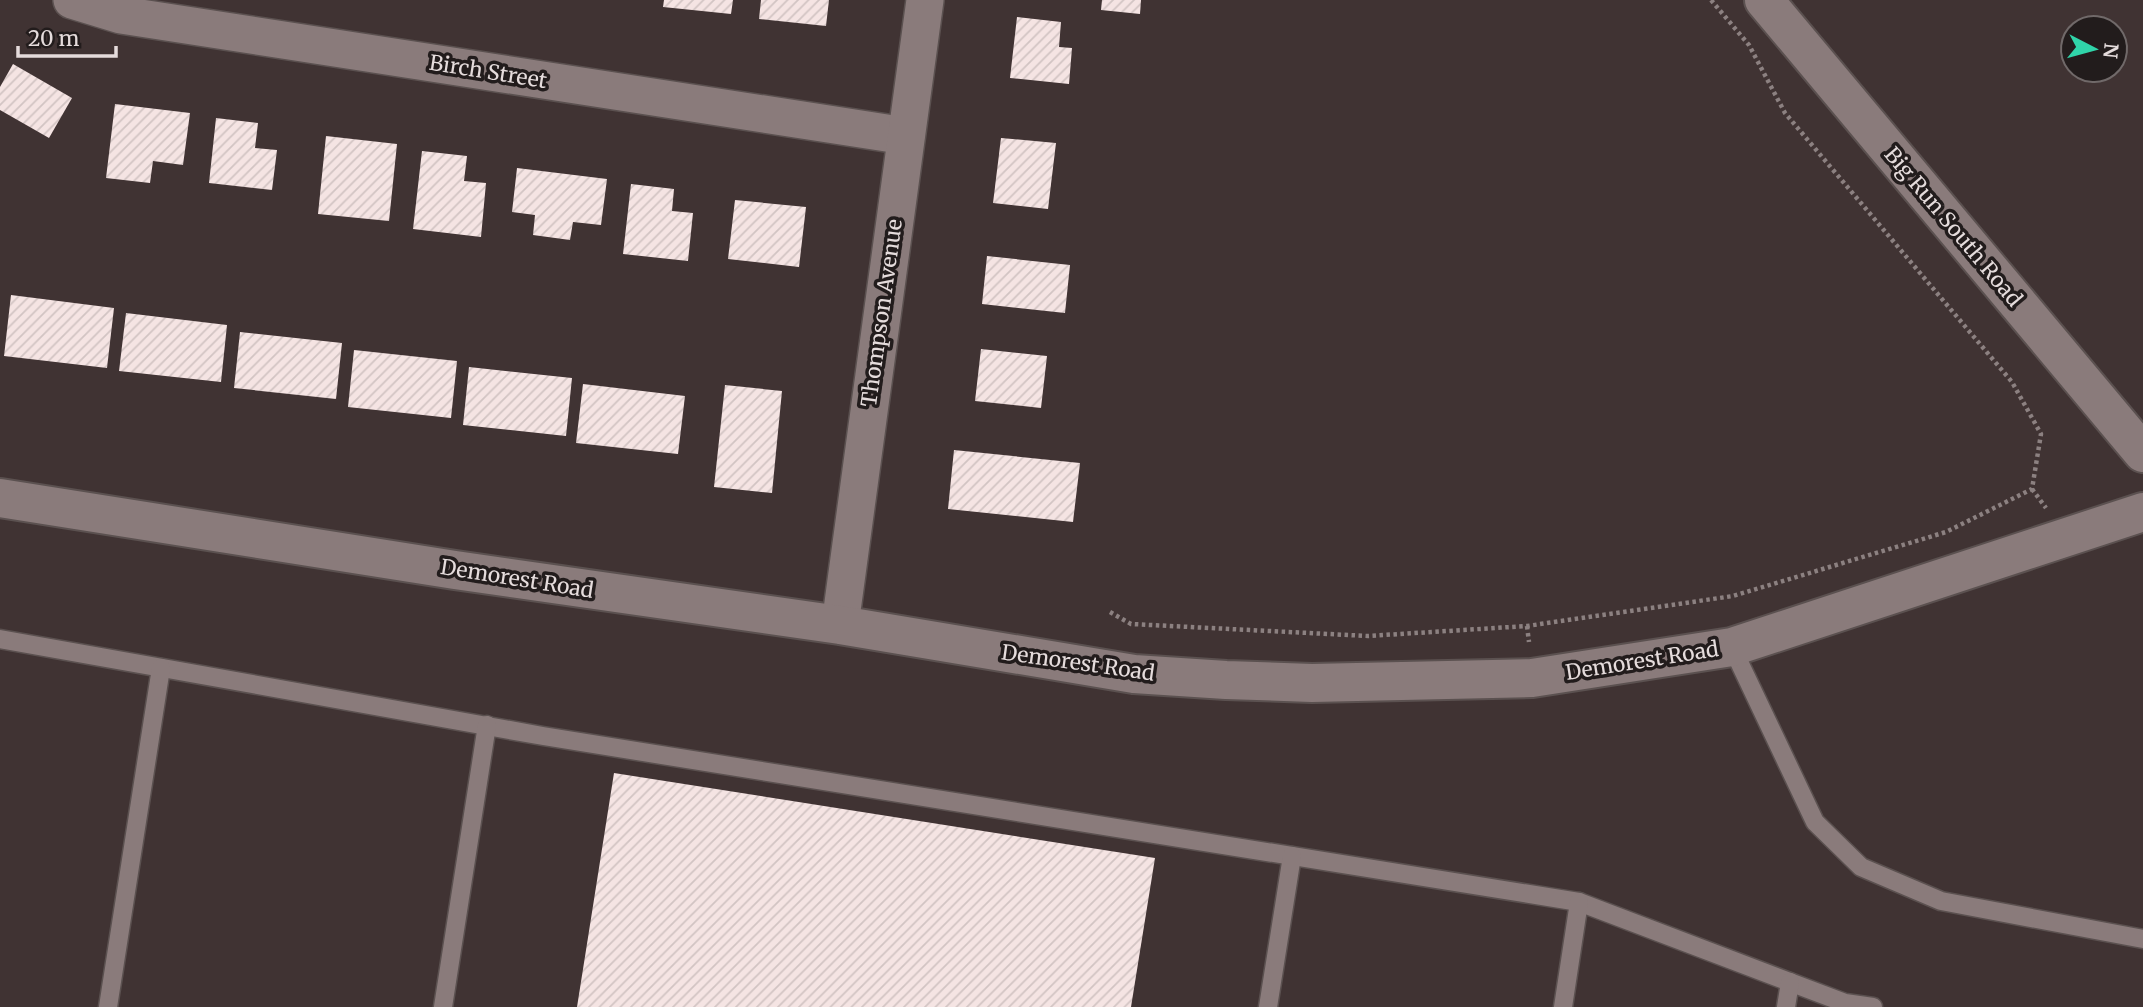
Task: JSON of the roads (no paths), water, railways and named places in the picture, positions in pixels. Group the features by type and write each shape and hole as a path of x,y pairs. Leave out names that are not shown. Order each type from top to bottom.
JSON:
{"street":[{"name":"Birch Street","path":"72,0 121,15 906,136"},
{"name":"Thompson Avenue","path":"840,625 925,0"},
{"name":"Big Run South Road","path":"1764,0 2143,453"},
{"name":"Demorest Road","path":"0,498 454,570 840,625 1134,674 1312,683 1532,678 1732,647 2143,512"}],"lane":[{"path":"0,639 487,725 1579,902 1845,1003 1873,1007"},
{"path":"1732,647 1815,822 1861,867 1941,901 2143,939"},
{"path":"108,1007 161,668"},
{"path":"443,1007 487,725"},
{"path":"1268,1007 1292,856"},
{"path":"1563,1007 1579,902"},
{"path":"1786,1007 1790,982"}]}
